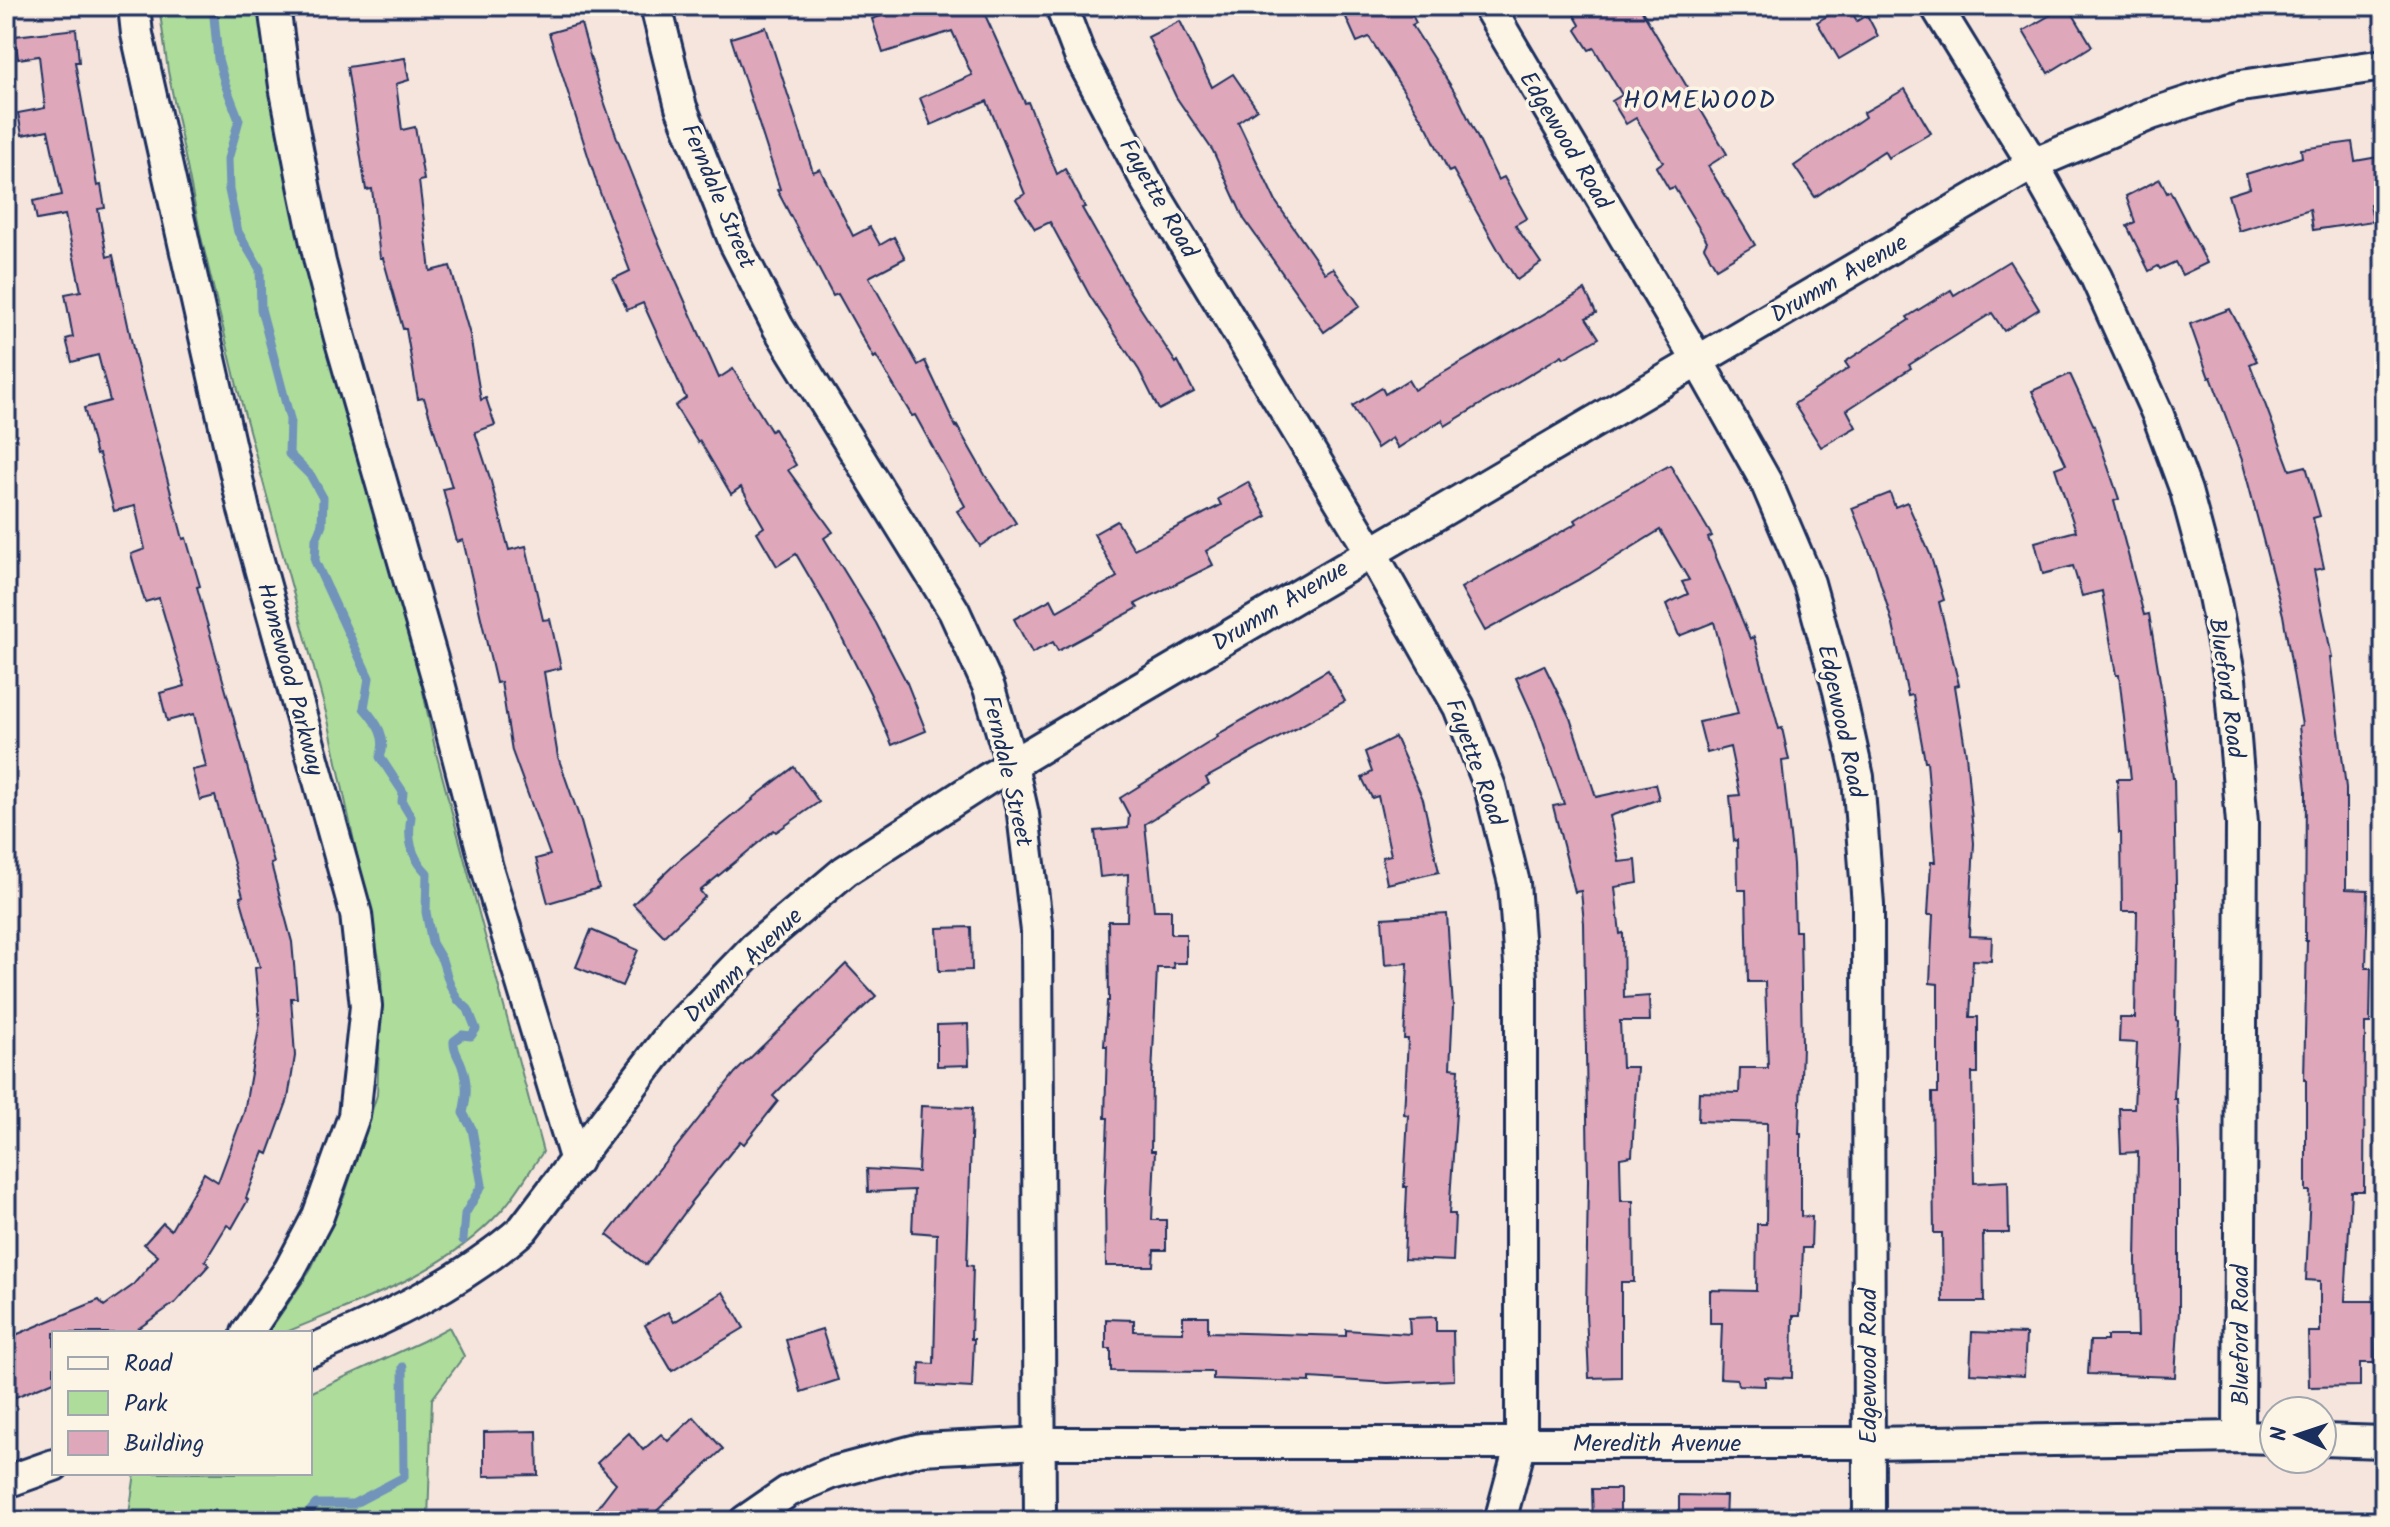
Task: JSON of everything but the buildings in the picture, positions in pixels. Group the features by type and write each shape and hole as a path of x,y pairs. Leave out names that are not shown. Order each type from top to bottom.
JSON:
{"street":[{"name":"Homewood Parkway","path":"134,6 137,34 244,510 356,914 366,1006 354,1116 323,1202 290,1269 248,1331"},
{"path":"274,6 285,86 320,262 440,687 487,868 576,1161"},
{"name":"Ferndale Street","path":"656,6 681,107 735,243 778,327 954,611 989,688 1012,766 1023,814 1037,931 1040,1521"},
{"name":"Fayette Road","path":"1061,6 1080,56 1147,182 1371,552 1459,707 1490,787 1514,883 1521,978 1521,1443 1500,1521"},
{"name":"Edgewood Road","path":"1488,6 1766,482 1809,583 1839,691 1858,777 1868,905 1869,1521"},
{"name":"Blueford Road","path":"1936,6 2033,164 2096,277 2158,415 2186,491 2213,591 2230,679 2242,823 2239,1437"},
{"name":"Drumm Avenue","path":"312,1350 457,1280 503,1247 523,1229 672,1033 754,948 845,871 1012,766 2033,164 2151,114 2234,87 2384,65"},
{"name":"Meredith Avenue","path":"745,1521 787,1492 814,1479 921,1449 1040,1443 1868,1443 2258,1438"},
{"path":"2338,1441 2384,1442"},
{"path":"6,1482 52,1466"}],"green space":[{"path":"159,6 264,6 436,753 543,1152 501,1211 454,1252 400,1284 289,1331 269,1331 310,1271 344,1197 377,1095 382,972 328,720 238,390 201,237 168,71"},
{"path":"449,1327 464,1356 432,1399 428,1521 128,1521 135,1475 312,1475 312,1392"}],"waterway":[{"path":"213,6 218,59 239,120 228,159 229,190 238,232 260,269 261,309 290,419 289,454 311,476 323,498 315,561 369,678 364,708 380,731 383,743 380,757 403,792 402,802 411,817 412,847 417,861 427,873 426,912 432,943 442,960 450,985 458,1000 468,1009 476,1029 471,1036 462,1035 454,1041 466,1084 463,1113 472,1129 482,1185 465,1214 463,1240"},
{"path":"302,1521 316,1504 353,1504 404,1477 403,1367"}],"district":[{"name":"HOMEWOOD","path":"1700,99"}]}
